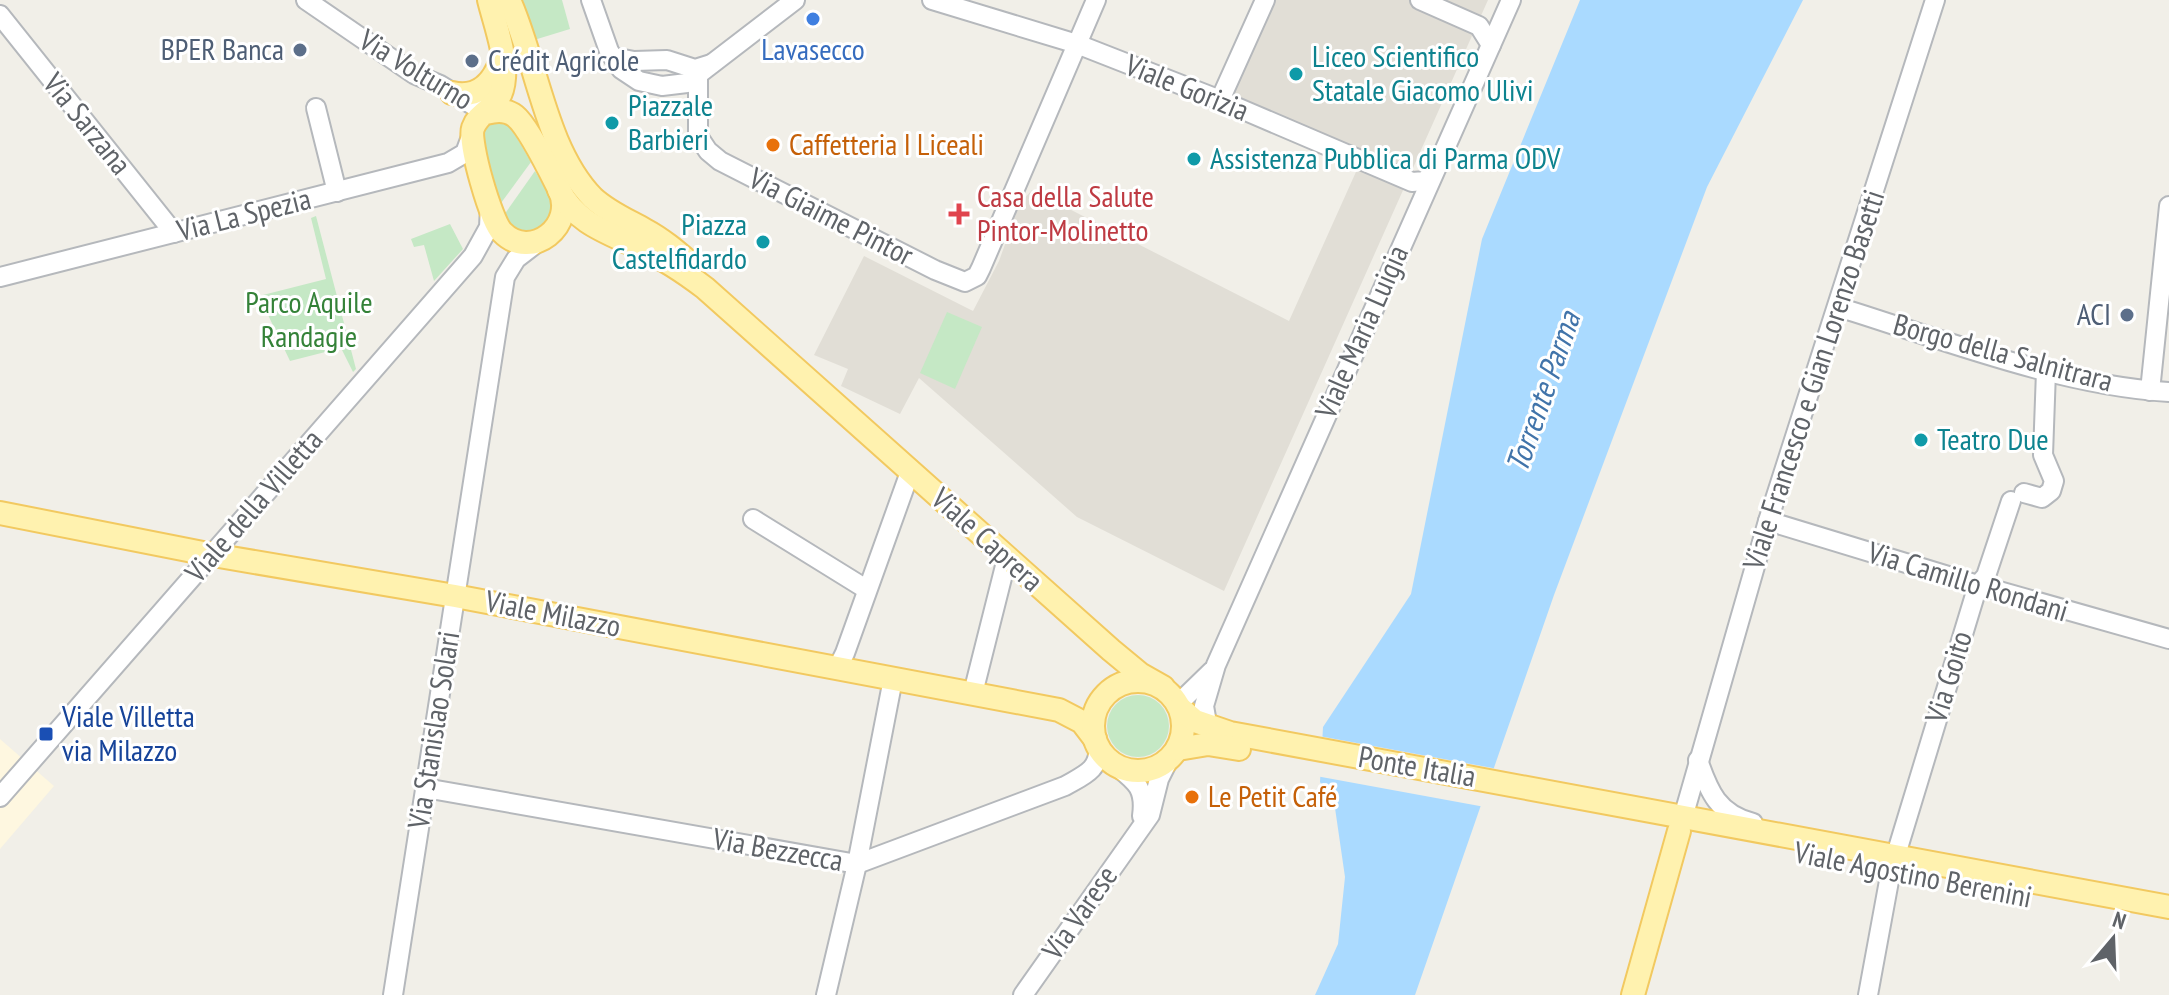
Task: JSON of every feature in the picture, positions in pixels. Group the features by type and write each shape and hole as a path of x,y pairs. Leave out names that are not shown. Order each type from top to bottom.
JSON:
{"main road":[{"path":"489,0 502,55 502,89 494,105 476,121 472,134 495,222 505,235 521,242 538,242 553,233 562,218 567,183 557,138 508,0"},
{"path":"508,0 510,26 533,118 532,138 536,149"},
{"path":"452,93 465,95 480,90 496,72 502,55"},
{"path":"486,113 504,111 515,116 536,149 567,183"},
{"name":"Viale Caprera","path":"567,183 576,214 590,225 652,254 689,276 1127,664 1163,687"},
{"name":"Viale Caprera","path":"567,183 664,242 688,261 780,344 816,387"},
{"name":"Viale Milazzo","path":"0,513 1059,710 1082,722 1097,743"},
{"path":"1137,680 1163,687 1179,706 1184,728 1173,755 1150,769 1137,771 1114,764 1097,743 1093,722 1097,709 1105,694 1115,687 1137,680"},
{"name":"Ponte Italia","path":"1179,706 1213,737 1658,819"},
{"name":"Ponte Italia","path":"1173,755 1213,737"},
{"name":"Viale Agostino Berenini","path":"1658,819 2169,922"},
{"path":"1633,995 1681,824"},
{"name":"Viale Agostino Berenini","path":"1681,824 1850,849 1893,864 2169,907"}],"street":[{"name":"Via Volturno","path":"306,0 414,74 486,113"},
{"path":"591,0 613,57 628,75 654,85 687,83 795,0"},
{"name":"Viale Gorizia","path":"932,0 1077,44 1220,100 1408,180 1425,181 1433,172"},
{"path":"1077,44 1096,0"},
{"path":"1220,100 1265,0"},
{"path":"1420,0 1479,26 1491,45"},
{"name":"Viale Maria Luigia","path":"1213,737 1204,706 1216,665 1511,0"},
{"name":"Viale Francesco e Gian Lorenzo Basetti","path":"1681,824 1768,521 1935,0"},
{"name":"Via Sarzana","path":"0,15 174,233"},
{"name":"Via Giaime Pintor","path":"698,75 698,136 708,151 720,161 965,282 972,280 981,268 1077,44"},
{"path":"613,57 634,61 667,60 695,69 714,63"},
{"path":"316,108 337,192"},
{"name":"Via La Spezia","path":"0,277 453,162 465,153 472,134"},
{"name":"Viale della Villetta","path":"0,797 476,252 489,227 490,206"},
{"path":"2160,392 2169,206"},
{"name":"Via Stanislao Solari","path":"393,995 505,277 516,259 538,242"},
{"name":"Borgo della Salnitrara","path":"1838,307 2046,371 2160,392"},
{"name":"Via Goito","path":"1868,995 1893,864 1978,585 1986,576 2018,497 2042,498 2051,491 2054,481 2043,455 2046,371"},
{"path":"837,669 910,472"},
{"path":"753,519 866,589"},
{"name":"Via Camillo Rondani","path":"1768,521 2169,639"},
{"path":"973,693 1007,558"},
{"name":"Viale Maria Luigia","path":"1179,706 1216,665"},
{"path":"826,995 857,864 893,679"},
{"name":"Via Bezzecca","path":"425,788 857,864 1065,786 1091,771 1099,758 1097,743"},
{"name":"Via Varese","path":"1023,995 1152,812 1157,785 1173,755"},
{"path":"1698,760 1711,795 1719,806 1733,816 1796,831 1850,849"},
{"name":"Via Varese","path":"1114,764 1142,792 1144,804 1138,830"}],"shaded area":[{"path":"1272,0 1488,0 1224,591 1077,517 919,378 900,414 841,386 848,369 814,355 864,256 973,311 999,261 1020,203 1032,190 1289,321 1364,154 1229,92"},
{"path":"0,739 54,786 0,849"}],"green space":[{"path":"523,0 562,0 570,29 534,40"},
{"path":"499,120 510,126 531,162 501,203 481,137 489,123"},
{"path":"535,171 553,201 550,221 531,233 514,228 504,215"},
{"name":"Parco Aquile Randagie","path":"316,216 356,369 353,372 341,348 290,361 259,296 326,279 311,218"},
{"path":"450,224 463,249 434,281 424,245 414,247 411,239"},
{"path":"947,312 982,327 955,389 920,373"},
{"path":"1138,695 1160,704 1169,726 1160,748 1138,757 1116,748 1107,726 1116,704"}],"water":[{"name":"Torrente Parma","path":"1580,0 1803,0 1707,187 1554,595 1415,995 1315,995 1338,944 1345,877 1335,808 1320,782 1323,727 1411,594 1482,239"}],"pier":[{"path":"1319,736 1498,769 1485,807 1316,776"}],"place":[{"name":"Lavasecco","path":"813,19"},
{"name":"BPER Banca","path":"300,50"},
{"name":"Crédit Agricole","path":"472,61"},
{"name":"Liceo Scientifico Statale Giacomo Ulivi","path":"1296,74"},
{"name":"Piazzale Barbieri","path":"612,123"},
{"name":"Caffetteria I Liceali","path":"773,145"},
{"name":"Assistenza Pubblica di Parma ODV","path":"1194,159"},
{"name":"Casa della Salute Pintor-Molinetto","path":"959,214"},
{"name":"Piazza Castelfidardo","path":"763,242"},
{"name":"ACI","path":"2127,315"},
{"name":"Teatro Due","path":"1921,440"},
{"name":"Viale Villetta via Milazzo","path":"46,734"},
{"name":"Le Petit Café","path":"1192,797"}]}
